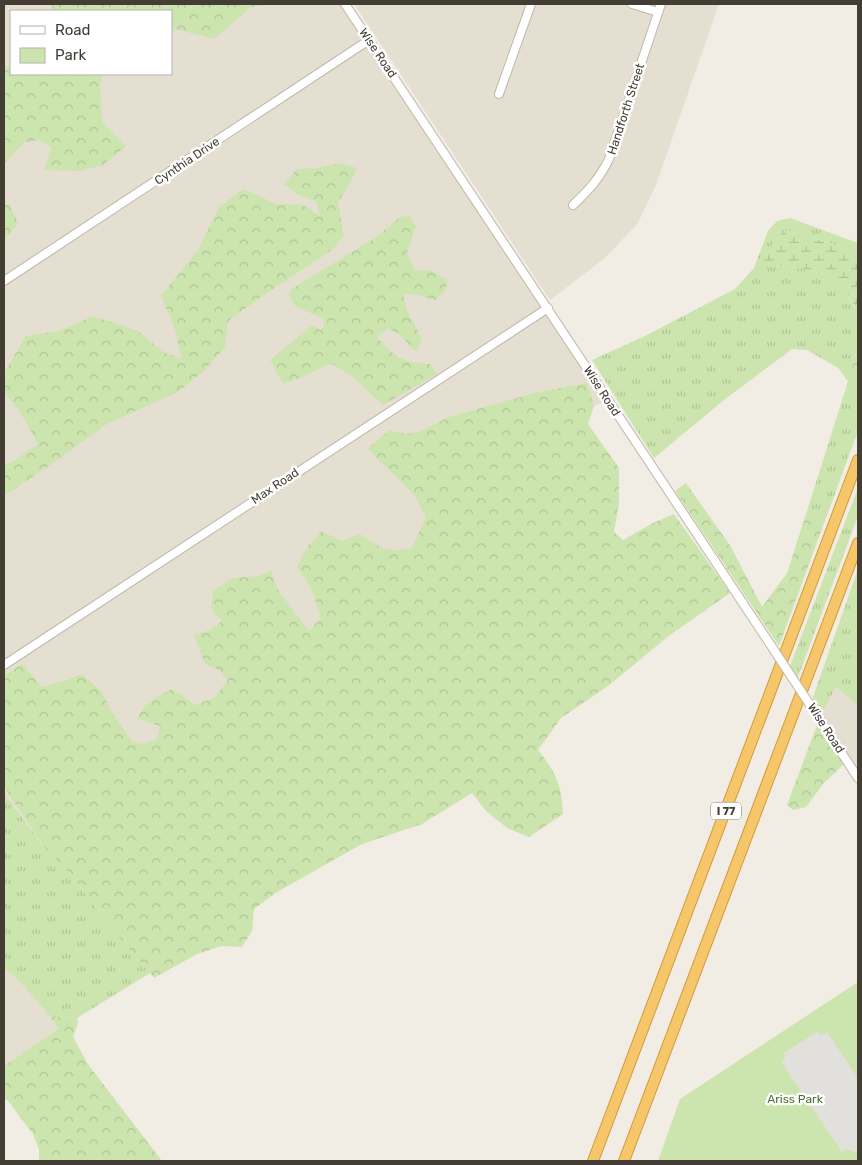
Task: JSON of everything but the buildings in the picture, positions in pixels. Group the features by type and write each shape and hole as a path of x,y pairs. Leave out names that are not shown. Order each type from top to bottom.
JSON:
{"highway":[{"name":"I 77","path":"593,1161 858,460"},
{"name":"I 77","path":"624,1161 858,542"}],"street":[{"name":"Wise Road","path":"346,4 858,778"},
{"path":"499,94 531,4"},
{"path":"632,4 658,12"},
{"name":"Handforth Street","path":"573,205 602,174 609,159 661,4"},
{"name":"Cynthia Drive","path":"4,281 369,40"},
{"name":"Max Road","path":"4,665 548,308"}],"shaded area":[{"path":"4,4 345,4 609,400 594,406 44,847 4,793"},
{"path":"354,4 719,4 656,185 638,223 605,258 550,300"},
{"path":"836,687 858,706 858,770 821,715"},
{"path":"4,968 17,979 50,1016 58,1029 4,1066"},
{"path":"818,1031 821,1036 827,1032 858,1078 858,1153 846,1149 842,1152 781,1062 785,1059 784,1053"}],"green space":[{"path":"50,4 271,4 251,7 214,39 172,28 172,10 50,10 52,6"},
{"path":"10,65 10,75 103,75 100,84 102,122 126,146 103,165 80,171 44,170 51,148 40,140 23,143 4,164 4,68"},
{"path":"340,163 357,168 338,202 344,236 332,250 228,321 225,347 204,371 178,392 107,424 4,496 4,464 12,462 38,444 20,412 4,392 4,373 26,336 59,331 93,316 138,331 163,352 181,358 175,329 161,296 198,250 219,207 243,189 276,204 303,205 320,216 316,201 297,194 284,184 297,169 318,168"},
{"path":"4,203 10,205 18,223 4,242"},
{"path":"409,216 416,226 407,253 415,270 433,271 448,281 444,293 435,300 417,295 403,294 407,311 422,342 415,351 399,334 388,328 377,337 389,350 400,358 430,364 437,374 383,405 354,378 331,363 283,384 270,360 312,325 321,330 324,326 323,318 296,307 289,296 290,290 375,238 400,217"},
{"path":"790,218 858,243 858,255 843,247 786,230 761,267 782,265 825,274 844,290 855,308 858,304 858,346 848,381 838,368 807,350 792,349 724,400 654,458 592,360 645,336 735,289 754,268 768,231 777,221"},
{"path":"786,230 843,247 858,255 858,304 856,308 844,290 825,274 782,265 761,268 771,247"},
{"path":"858,346 858,382 845,391"},
{"path":"858,382 858,431 826,518 806,514 845,391"},
{"path":"587,383 594,406 588,424 619,468 619,503 614,532 623,540 653,523 674,514 730,593 670,635 608,686 561,718 538,750 557,780 563,814 529,837 507,828 486,811 472,793 422,824 362,844 277,892 254,909 252,931 242,947 222,946 197,954 154,978 112,929 72,876 44,847 4,787 4,676 22,664 42,687 82,674 101,691 112,712 132,742 143,744 157,739 160,726 137,719 143,709 152,701 172,689 195,705 214,698 228,680 217,669 205,664 194,635 210,630 222,621 211,608 213,591 233,578 258,576 271,571 278,590 309,631 321,618 311,588 297,567 307,547 322,531 341,541 360,534 384,548 397,550 412,548 426,517 414,495 368,449 389,430 405,434 419,432 449,417 535,393"},
{"path":"686,483 731,547 762,607 787,573 806,514 826,518 779,646 675,491"},
{"path":"858,488 858,516 798,677 790,666"},
{"path":"858,569 858,706 836,687 821,715 812,700"},
{"path":"817,725 844,764 824,783 806,807 793,810 787,805"},
{"path":"4,793 44,847 72,876 112,929 150,973 77,1018 50,1016 17,979 4,968"},
{"name":"Ariss Park","path":"858,982 858,1161 658,1161 680,1099"},
{"path":"50,1016 77,1018 78,1023 73,1037 87,1063 162,1161 39,1161 39,1149 33,1134 4,1098 4,1066 58,1029"}]}
